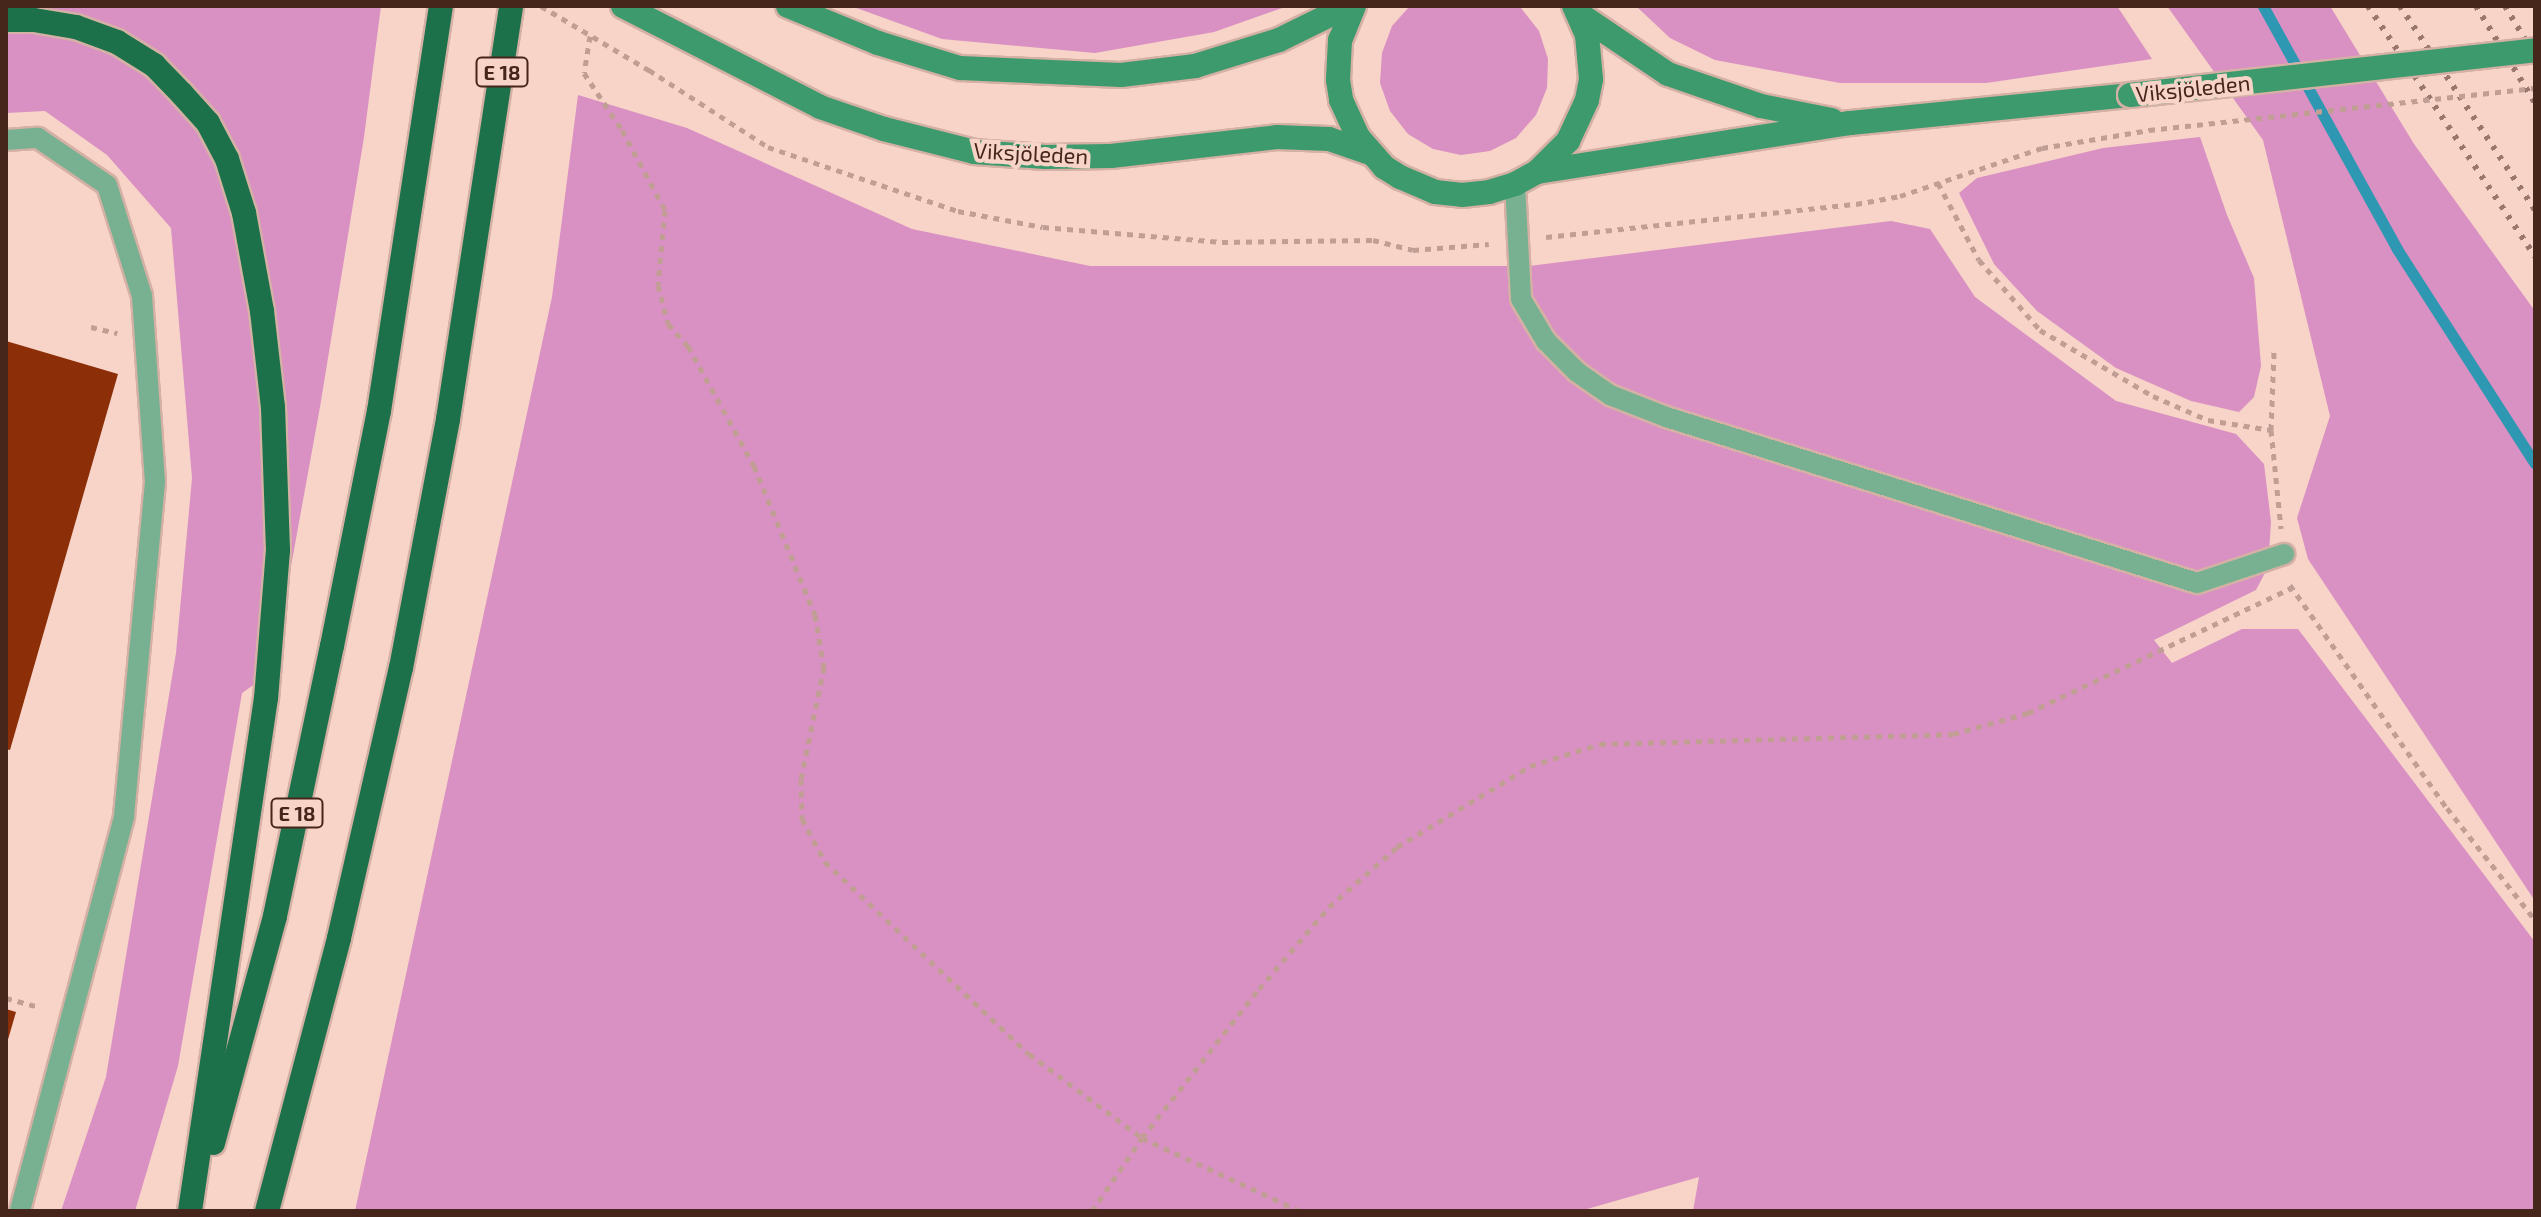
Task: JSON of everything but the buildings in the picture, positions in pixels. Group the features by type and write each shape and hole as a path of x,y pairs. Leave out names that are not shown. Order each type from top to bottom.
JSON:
{"highway":[{"name":"E 18","path":"192,1211 275,916 332,646 379,411 441,6"},
{"name":"E 18","path":"267,1211 339,938 401,668 450,403 511,6"},
{"path":"6,20 34,20 76,27 117,42 154,65 208,123 227,159 244,213 262,311 273,407 278,550 266,698 192,1211"}],"main road":[{"name":"Viksjöleden","path":"623,6 820,107 884,129 974,152 1045,157 1111,156 1277,137 1329,139 1370,153"},
{"path":"788,6 878,43 960,68 1121,75 1195,66 1279,40 1351,6"},
{"path":"1351,6 1340,40 1338,80 1348,119 1370,153 1400,177 1435,192 1462,195 1489,192 1515,184 1537,172 1568,141 1587,100 1591,57 1576,10"},
{"name":"Viksjöleden","path":"1576,10 1668,74 1713,93 1761,106 1850,123"},
{"name":"Viksjöleden","path":"1537,172 1850,123 2535,50"}],"lane":[{"path":"6,140 38,138 107,185 142,296 155,482 124,817 20,1211"},
{"path":"1515,184 1521,299 1546,341 1577,372 1610,395 1666,417 2197,583 2284,554"}],"path":[{"path":"590,36 584,73 622,130 665,210 658,285 668,324 688,346 754,466 815,615 824,667 801,779 802,819 825,862 1029,1054 1142,1138 1300,1211"},
{"path":"1563,235 1856,204 1900,196 2042,148 2149,130 2535,88"},
{"path":"1938,183 1979,260 2040,330 2153,396 2208,420 2271,430"},
{"path":"2274,351 2271,430 2284,554 2291,588 2447,808 2535,920"},
{"path":"1092,1211 1142,1138 1259,989 1329,907 1397,847 1530,766 1600,744 1953,734 2028,713 2291,588"},
{"path":"6,998 39,1007"}],"shaded area":[{"path":"6,6 381,6 364,137 320,407 277,643 269,674 242,693 178,1066 135,1211 61,1211 106,1077 176,653 192,478 171,228 107,155 45,111 6,113"},
{"path":"851,6 1288,6 1214,32 1095,53 942,39"},
{"path":"1410,6 1521,8 1539,31 1548,59 1547,88 1536,115 1516,138 1490,151 1461,155 1433,149 1408,134 1390,111 1380,83 1382,53 1392,26"},
{"path":"1636,6 2117,6 2152,59 1986,83 1840,83 1715,60 1670,38"},
{"path":"2167,6 2330,6 2414,144 2535,311 2535,901 2308,559 2297,518 2330,416 2263,140"},
{"path":"578,95 687,128 912,229 1090,266 1529,266 1891,221 1930,229 1975,297 2116,401 2236,434 2264,464 2271,522 2268,567 2256,590 2154,640 2172,663 2242,629 2298,629 2535,942 2535,1211 1693,1211 1699,1177 1580,1211 355,1211 552,297"},
{"path":"2200,137 2227,215 2254,278 2261,366 2254,397 2239,412 2191,401 2116,368 2037,311 1994,264 1959,193 1977,178 2103,148"}],"waterway":[{"path":"2263,6 2397,249 2535,464"}],"railway":[{"path":"2368,6 2535,256"},
{"path":"2400,6 2535,210"},
{"path":"2476,6 2535,103"},
{"path":"2505,6 2535,56"}]}
